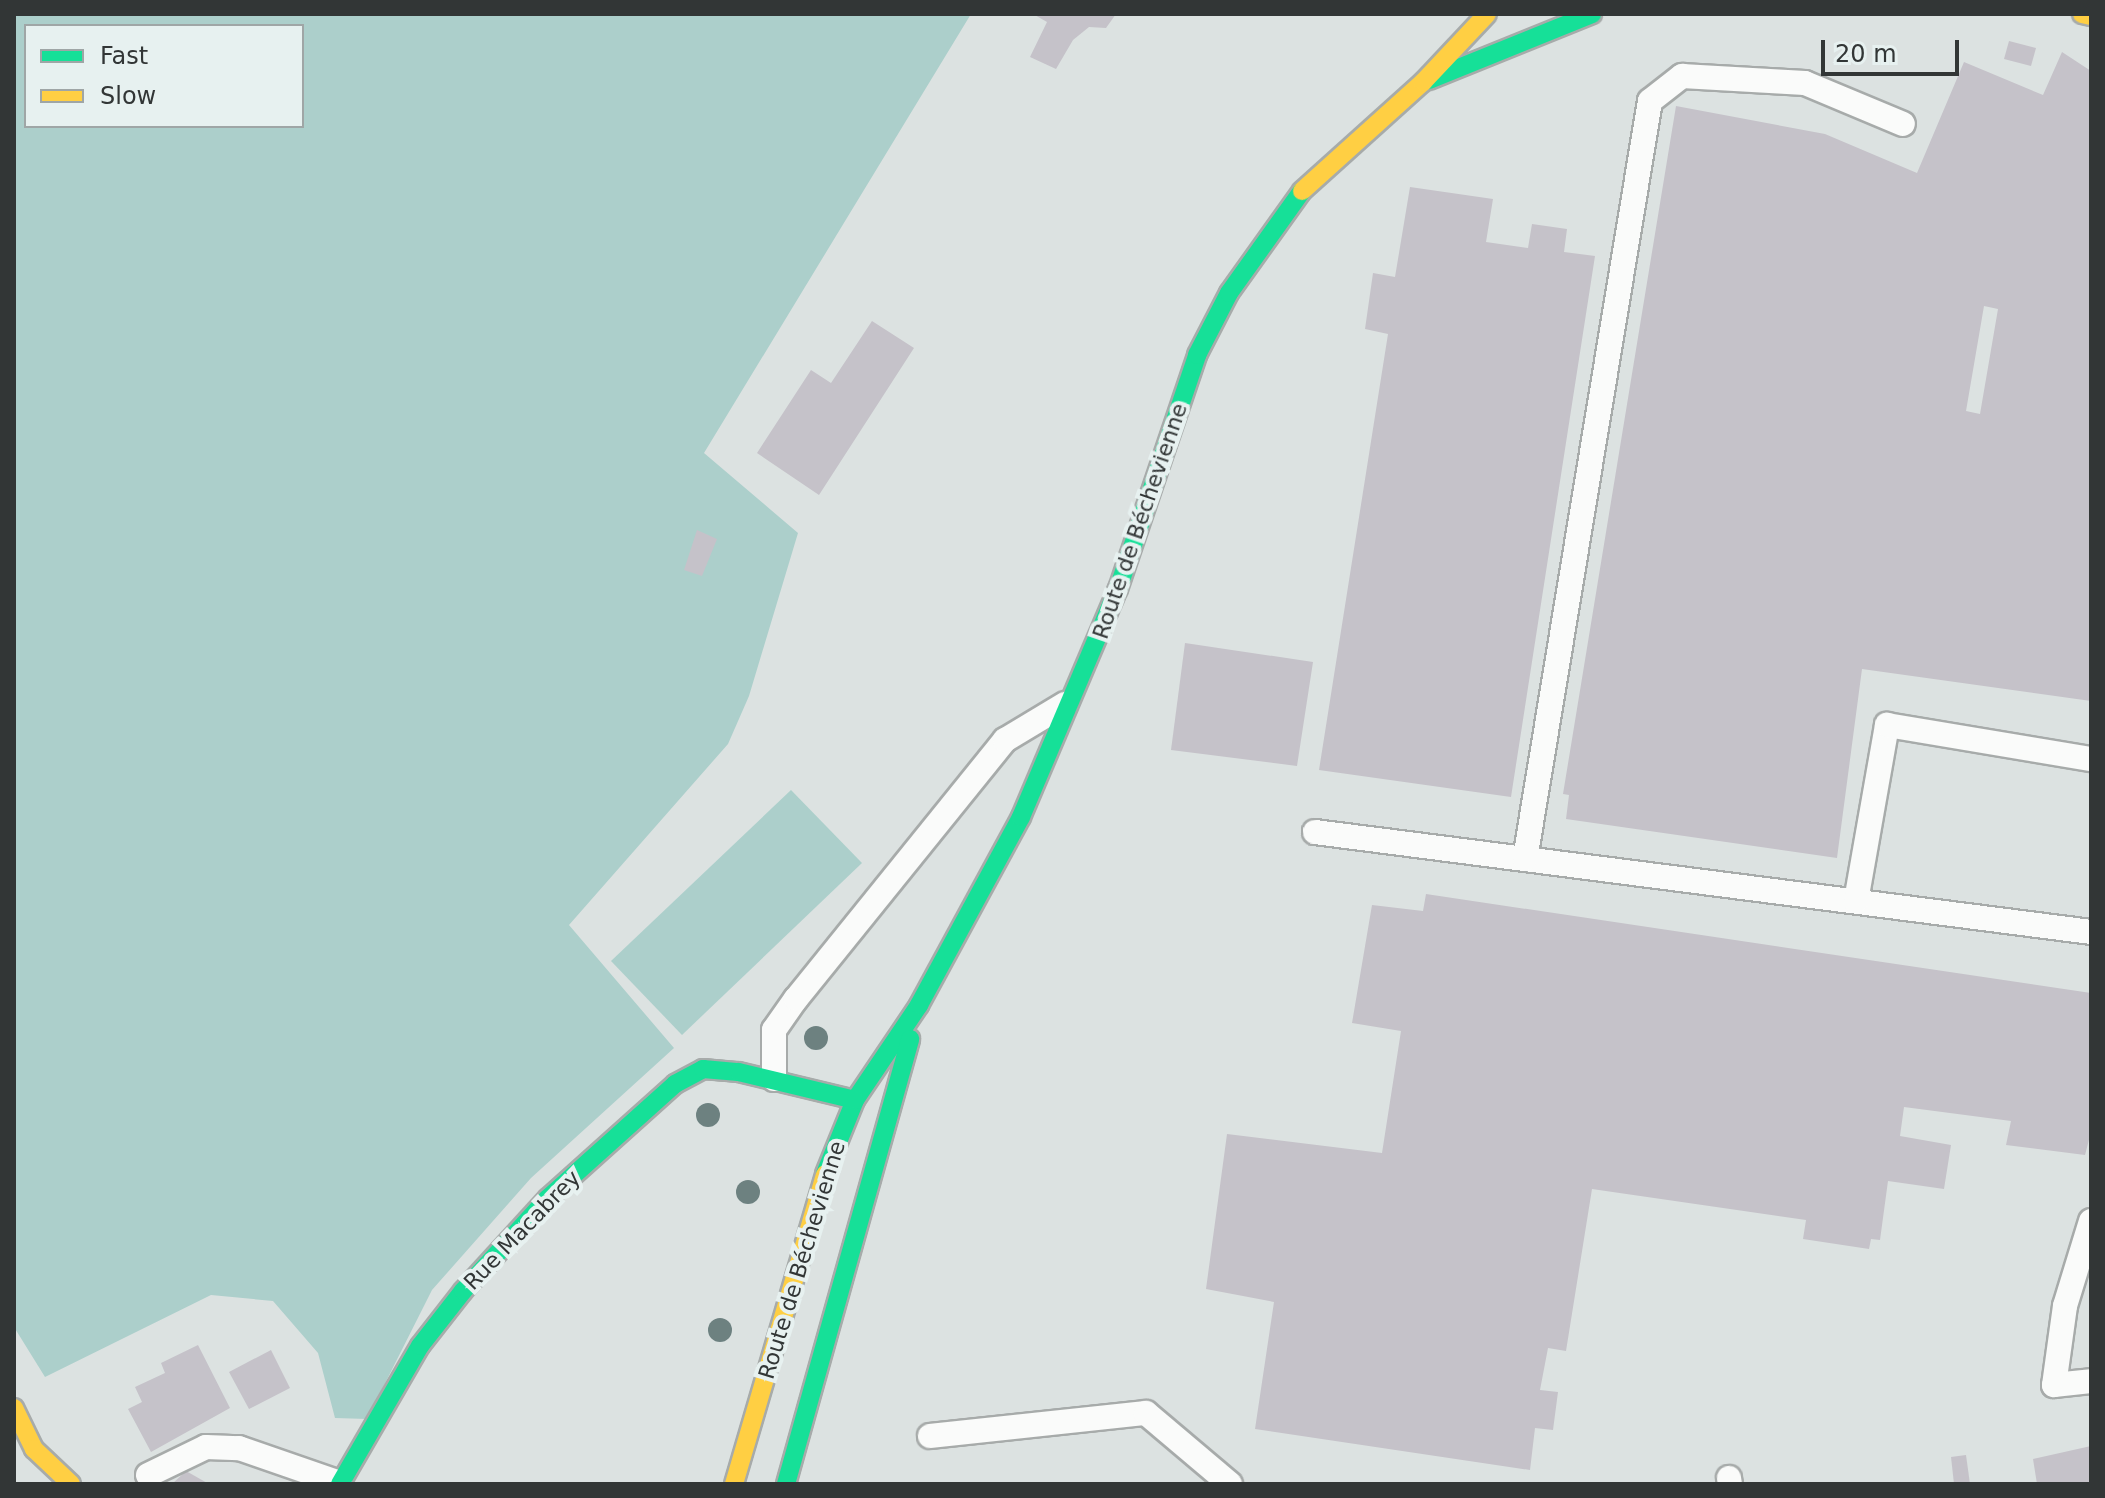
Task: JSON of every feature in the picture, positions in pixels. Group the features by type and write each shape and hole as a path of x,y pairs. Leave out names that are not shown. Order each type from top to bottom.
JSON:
{"street":[{"name":"Route de Béchevienne","path":"734,1484 745,1460 818,1193 855,1100 919,1005 1021,817 1076,698 1197,355 1229,293 1300,192 1423,82 1487,14"},
{"name":"Route de Béchevienne","path":"1423,82 1592,14"},
{"path":"2082,14 2091,16"},
{"name":"Route de Béchevienne","path":"786,1484 919,1005"},
{"name":"Rue Macabrey","path":"340,1484 420,1346 547,1199 675,1084 703,1069 774,1079 855,1100"},
{"path":"16,1412 34,1449 71,1484"},
{"path":"34,1449 35,1472"}],"lane":[{"path":"1525,859 1650,101 1682,76 1805,83 1903,124"},
{"path":"774,1079 774,1030 796,999 1005,740 1076,698"},
{"path":"1856,901 1887,725 2091,759"},
{"path":"1315,832 2091,932"},
{"path":"2091,1221 2065,1306 2054,1385 2091,1381"},
{"path":"930,1436 1146,1413 1230,1484"},
{"path":"148,1475 206,1447 239,1448 340,1484"}],"shaded area":[{"path":"14,14 971,14 704,453 798,533 749,696 728,744 569,925 674,1048 531,1178 432,1290 367,1419 335,1418 318,1353 273,1301 211,1295 45,1377 14,1327"},
{"path":"791,790 862,863 682,1035 611,961"}],"building":[{"path":"1033,14 1116,14 1106,28 1089,27 1073,40 1056,69 1030,57 1047,22"},
{"path":"2009,41 2036,48 2031,66 2004,59"},
{"path":"2062,52 2091,71 2091,701 1862,669 1837,858 1566,819 1569,795 1563,794 1676,106 1825,134 1917,173 1964,62 2043,95","holes":["1984,306 1998,309 1980,414 1966,411"]},
{"path":"1410,187 1493,199 1486,242 1528,248 1532,224 1567,229 1564,252 1595,256 1511,797 1319,770 1388,334 1365,329 1373,273 1395,277"},
{"path":"872,321 914,348 819,495 757,453 811,370 831,383"},
{"path":"697,530 717,539 702,576 684,570"},
{"path":"1185,643 1313,662 1297,766 1171,750"},
{"path":"1426,894 2091,993 2091,1132 2085,1155 2006,1145 2011,1121 1904,1107 1900,1136 1951,1145 1944,1189 1888,1181 1880,1240 1871,1239 1869,1249 1803,1239 1806,1220 1592,1189 1566,1351 1548,1348 1540,1390 1558,1392 1553,1430 1535,1428 1530,1470 1255,1429 1274,1302 1206,1289 1227,1134 1382,1153 1401,1031 1352,1023 1372,905 1423,911"},
{"path":"198,1345 230,1408 151,1452 128,1409 142,1402 135,1387 165,1373 161,1363"},
{"path":"271,1350 290,1388 249,1409 229,1372"},
{"path":"2091,1446 2091,1484 2037,1484 2033,1459"},
{"path":"1966,1455 1970,1484 1954,1484 1951,1457"},
{"path":"186,1471 209,1484 172,1484"}],"traffic: fast":[{"path":"1429,80 1592,14"},
{"path":"825,1174 855,1100 919,1005 1021,817 1118,589 1197,355 1229,293 1302,191"},
{"path":"786,1484 910,1039"},
{"path":"340,1484 420,1346 463,1291 547,1199 675,1084 703,1069 739,1072 855,1100"}],"traffic: slow":[{"path":"1302,191 1423,82 1487,14"},
{"path":"2082,14 2091,16"},
{"path":"734,1484 825,1174"},
{"path":"14,1408 34,1449 71,1484"}]}
